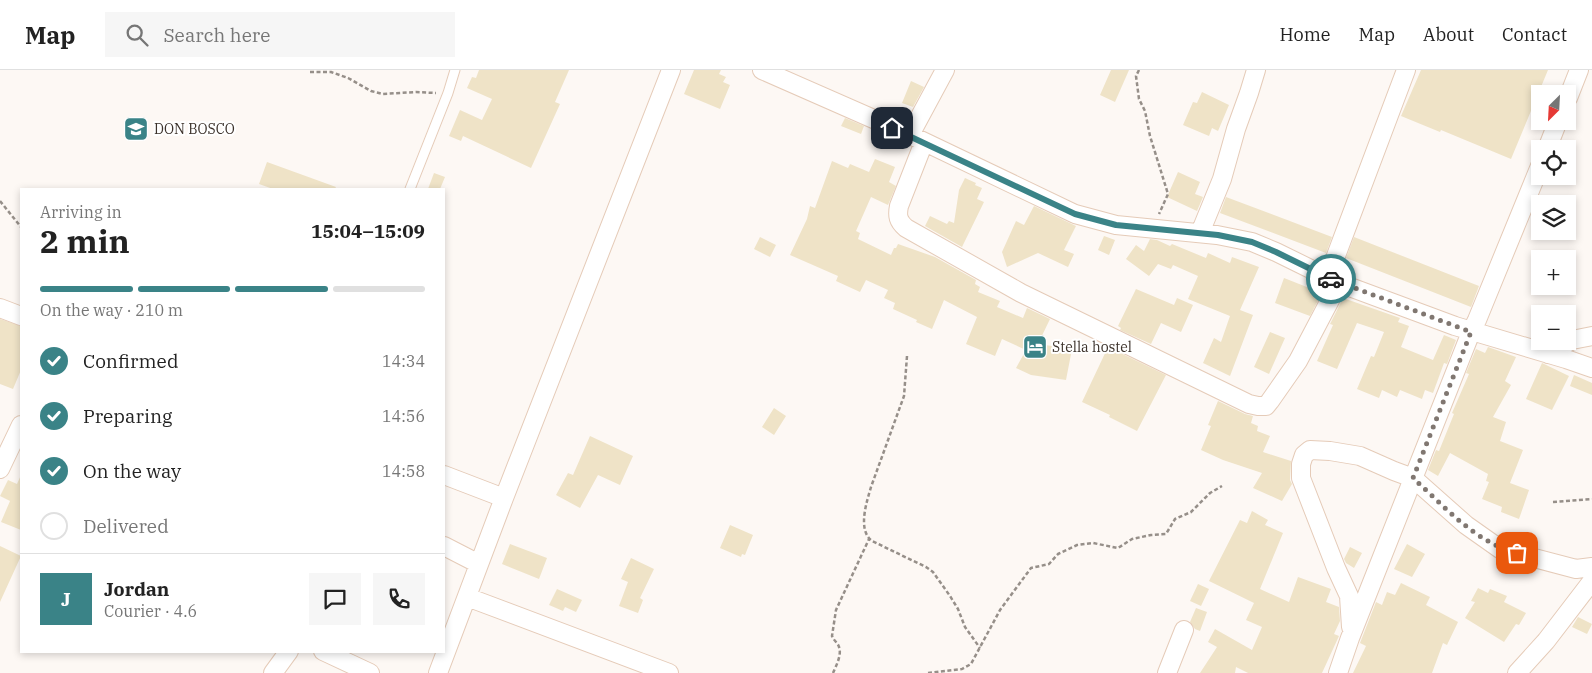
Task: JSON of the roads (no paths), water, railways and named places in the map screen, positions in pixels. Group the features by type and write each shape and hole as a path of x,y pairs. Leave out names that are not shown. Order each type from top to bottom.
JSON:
{"street":[{"path":"438,673 504,498 671,70"},
{"path":"762,70 917,138 1075,214 1116,225 1200,233 1252,242 1333,280 1471,332 1592,368"},
{"path":"945,70 917,138 899,206 898,215 900,222 906,228 1021,293 1249,404 1258,406 1266,406 1298,361 1333,280 1406,70"},
{"path":"1200,233 1222,179 1236,129 1250,93 1256,70"},
{"path":"1573,85 1579,70"},
{"path":"1338,673 1350,638 1471,332 1532,185"},
{"path":"0,308 20,316"},
{"path":"1548,354 1572,340 1592,336"},
{"path":"0,468 20,426"},
{"path":"1350,638 1351,615 1349,596 1301,478 1301,464 1304,454 1310,450 1330,450 1360,456 1413,478 1466,525 1500,549 1576,569 1592,567"},
{"path":"445,475 504,498"},
{"path":"445,547 479,564"},
{"path":"1517,673 1546,640 1592,581"},
{"path":"467,597 669,673"},
{"path":"1167,673 1184,630"},
{"path":"273,673 288,653"},
{"path":"327,653 370,673"}],"lane":[{"path":"410,188 448,93 455,70"}],"place":[{"name":"DON BOSCO","path":"136,129"},
{"name":"Stella hostel","path":"1035,347"}]}
